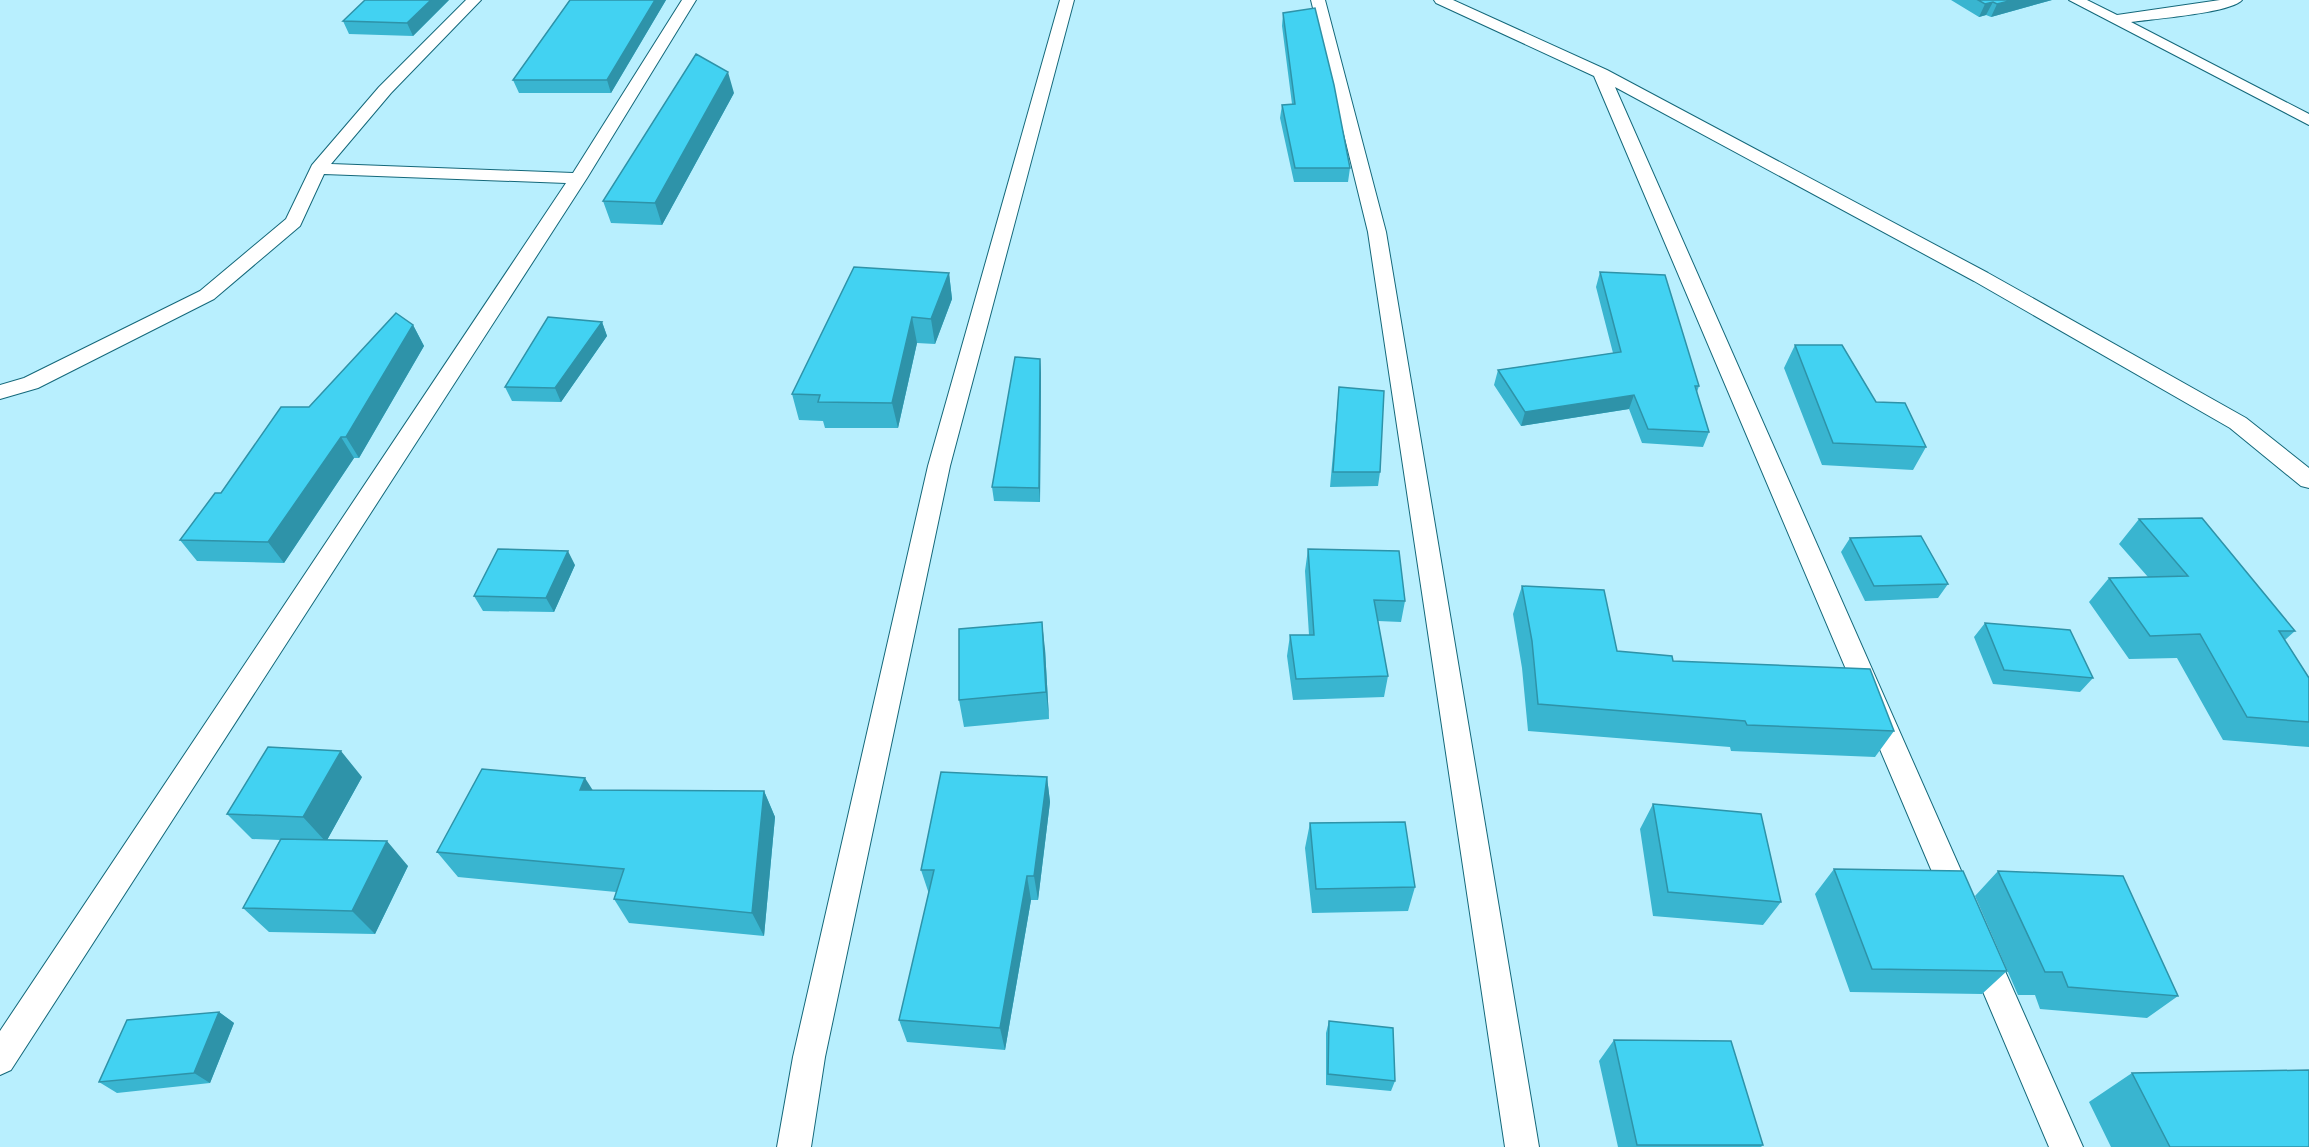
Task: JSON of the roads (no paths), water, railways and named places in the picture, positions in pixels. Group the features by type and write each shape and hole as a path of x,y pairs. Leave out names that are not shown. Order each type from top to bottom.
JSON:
{"lane":[{"path":"0,392 31,383 207,295 294,222 318,169 385,90 474,0"},
{"path":"0,1059 578,178 689,0"},
{"path":"794,1147 812,1046 939,466 1067,0"},
{"path":"1318,0 1377,232 1522,1147"},
{"path":"1441,0 1601,74 1981,277 2238,423 2309,480"},
{"path":"2076,0 2309,120"},
{"path":"2116,20 2219,5 2235,0"},
{"path":"1601,74 2066,1147"},
{"path":"318,169 578,178"}]}
